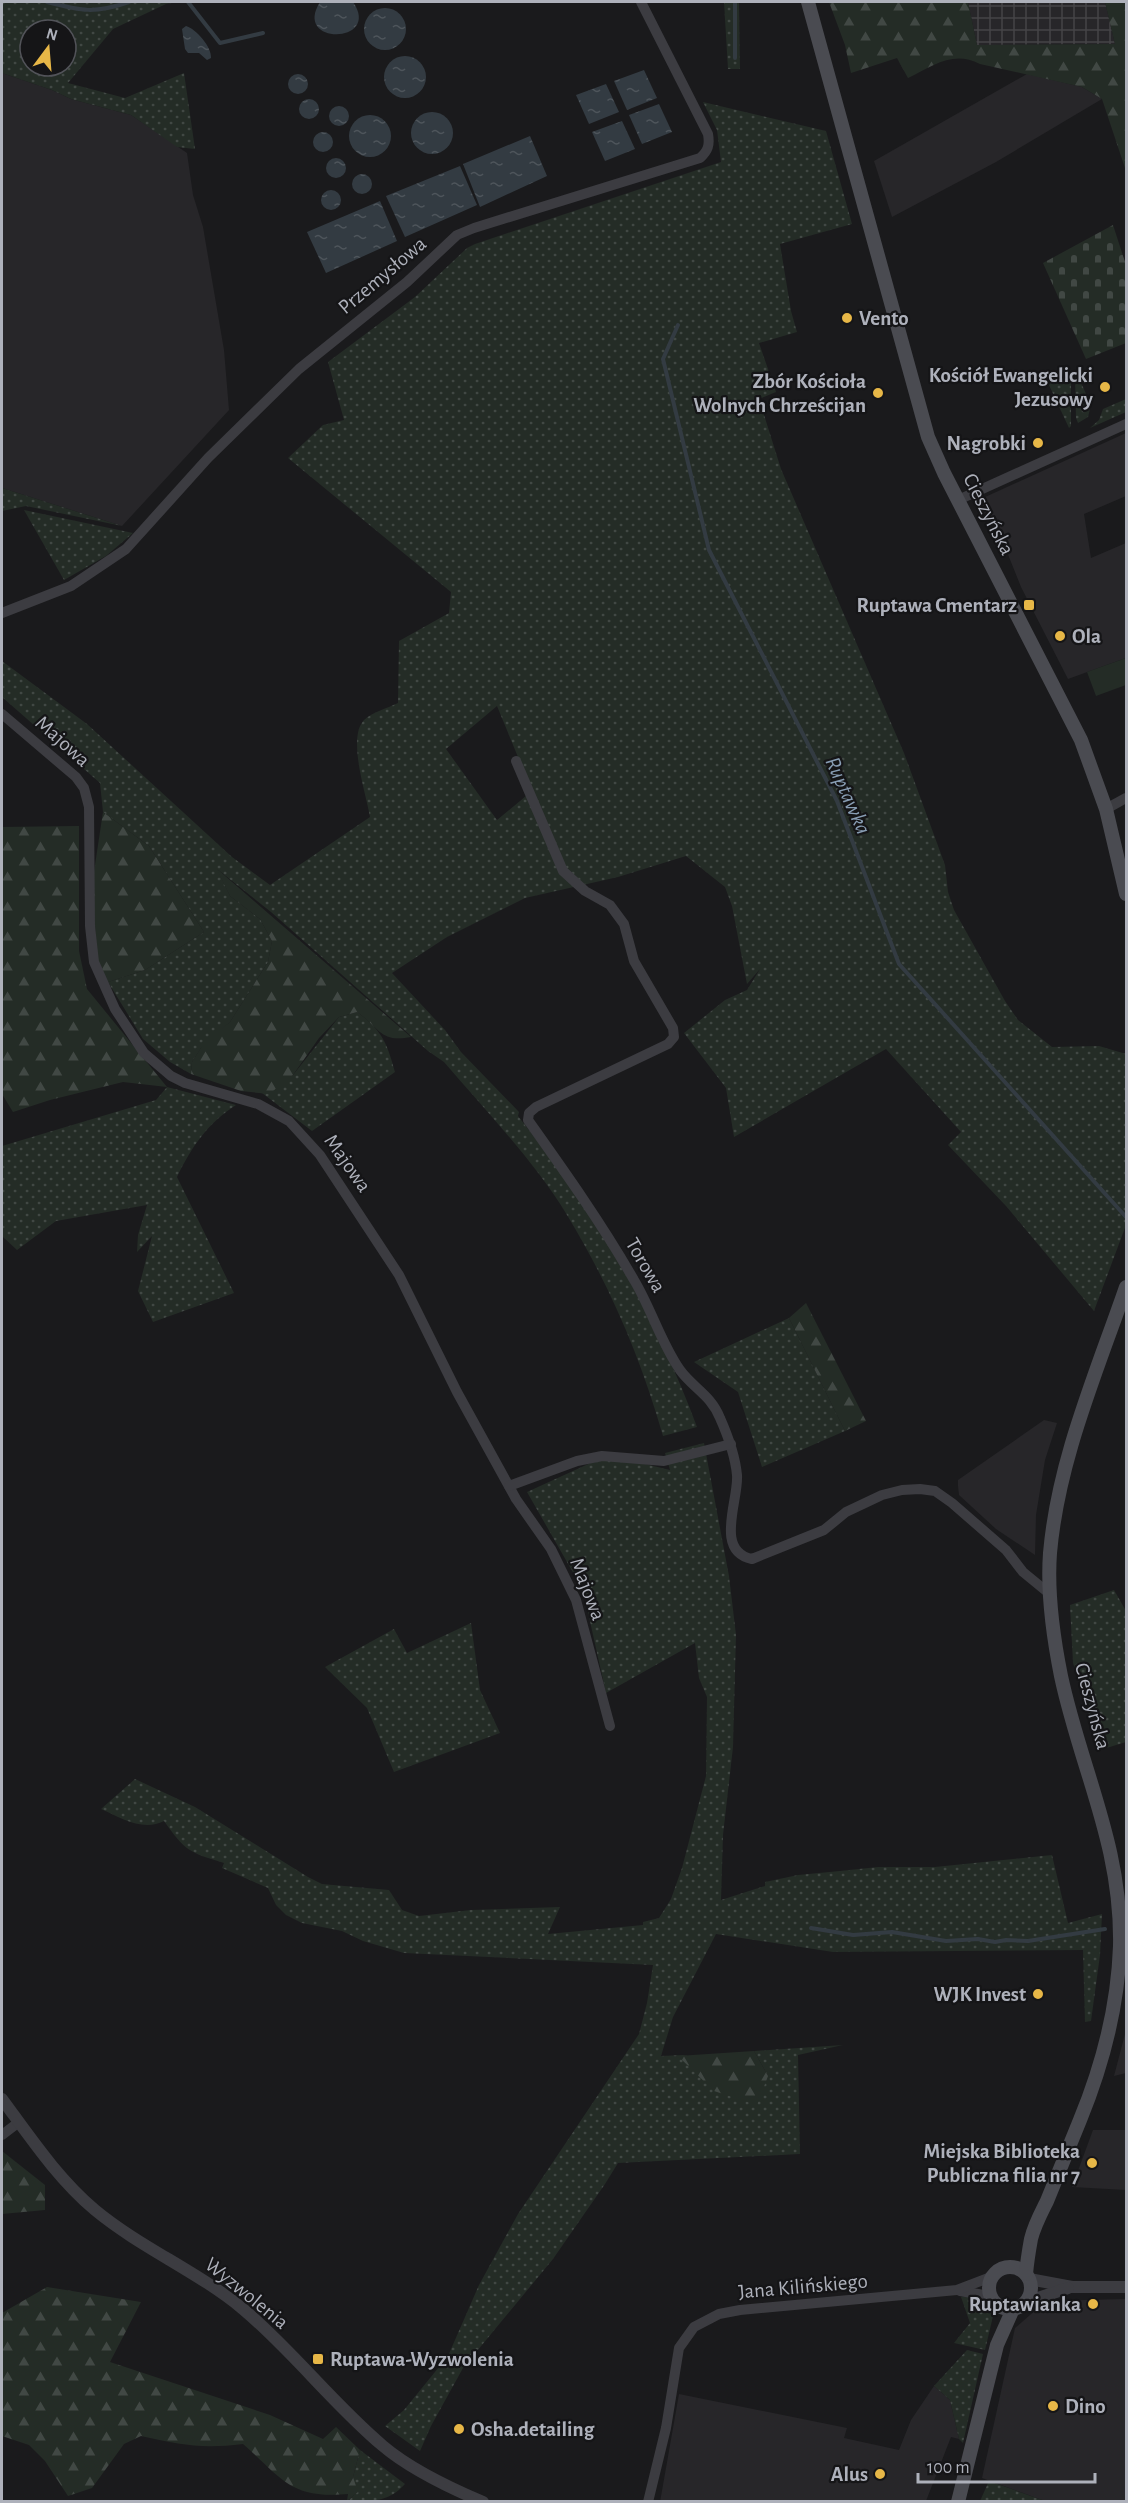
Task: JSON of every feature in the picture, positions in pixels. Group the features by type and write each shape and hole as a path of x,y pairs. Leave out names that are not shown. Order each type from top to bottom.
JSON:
{"main road":[{"name":"Cieszyńska","path":"808,2 928,437 1081,740 1106,809 1126,894"},
{"name":"Cieszyńska","path":"1011,2267 1032,2238 1099,2070 1113,2009 1119,1947 1119,1906 1110,1847 1061,1678 1055,1646 1050,1555 1055,1512 1066,1465 1126,1287"},
{"name":"Cieszyńska","path":"1027,2276 1032,2238"},
{"path":"992,2300 1005,2309 1013,2309 1026,2302 1031,2288 1027,2276 1011,2267 1000,2269 991,2277 988,2286 992,2300 997,2345"},
{"path":"958,2502 997,2345 1013,2309"}],"street":[{"name":"Przemysłowa","path":"2,613 71,586 126,549 208,458 299,369 407,282 457,235 700,158 709,146 708,134 641,2"},
{"path":"958,500 1126,424"},
{"name":"Majowa","path":"2,714 65,766 84,788 89,807 90,926 94,962 103,986 124,1024 144,1053 171,1076 184,1083 258,1104 289,1122 320,1155 399,1275 457,1392 509,1486 551,1550 576,1600 610,1726"},
{"name":"Torowa","path":"516,761 563,871 585,891 610,905 624,924 634,961 673,1028 674,1037 659,1049 536,1107 529,1113 528,1120 588,1205 635,1282 679,1369 706,1394 714,1405 731,1444 737,1478 730,1531 735,1550 752,1559 824,1530 846,1512 882,1495 902,1490 935,1491 1006,1550 1023,1572 1051,1595"},
{"path":"1106,809 1126,798"},
{"path":"509,1486 577,1461 602,1456 664,1461 731,1444"},
{"name":"Wyzwolenia","path":"2,2098 54,2168 96,2210 120,2228 202,2278 245,2311 385,2448 447,2486 483,2502"},
{"path":"2,2135 19,2122"},
{"path":"1027,2276 1072,2287 1126,2287"},
{"name":"Jana Kilińskiego","path":"648,2502 666,2428 679,2348 694,2327 719,2314 740,2310 957,2290 991,2277"},
{"path":"1026,2302 1072,2287"},
{"name":"Jana Kilińskiego","path":"957,2290 992,2300"}],"shaded area":[{"path":"968,2 1105,2 1115,44 977,45"},
{"path":"2,73 71,99 131,115 187,153 193,195 203,227 224,350 229,410 122,526 2,488"},
{"path":"1027,74 1082,87 1102,99 996,162 892,217 874,161"},
{"path":"1126,433 1126,496 1084,514 1091,558 1126,543 1126,658 1068,679 1021,587 1005,547 979,510 983,498"},
{"path":"1044,1420 1057,1423 1045,1460 1036,1515 1035,1555 996,1529 959,1495 958,1480"},
{"path":"1126,2024 1126,2073 1114,2076 1125,2034"},
{"path":"1093,2130 1126,2130 1126,2190 1072,2187"},
{"path":"1126,2299 1126,2501 1045,2501 982,2478 1015,2328 1046,2301"},
{"path":"934,2386 950,2400 959,2439 951,2437 926,2501 660,2502 679,2394 847,2428 844,2438 899,2450 911,2420"}],"green space":[{"path":"2,2 177,2 166,4 113,29 78,71 78,18 18,18 18,78 72,78 68,83 125,98 184,73 195,149 177,147 131,115 71,99 2,73"},
{"path":"724,2 739,2 740,69 728,69"},
{"path":"829,2 968,2 977,45 1115,44 1105,2 1126,2 1126,171 1102,99 1082,87 961,59 943,61 908,78 897,58 851,73 845,45"},
{"path":"703,102 826,131 852,224 780,244 791,311 797,332 759,343 776,392 759,399 781,469 904,753 945,865 948,892 954,910 1018,1020 1052,1047 1099,1046 1126,1054 1126,1225 1094,1311 1006,1206 948,1145 961,1132 886,1049 734,1137 726,1088 684,1033 725,1000 747,990 760,969 747,984 732,906 725,887 686,856 618,877 525,898 447,937 392,973 445,1030 461,1052 519,1112 518,1116 572,1189 620,1264 662,1344 697,1427 663,1436 634,1350 610,1295 583,1242 540,1175 444,1062 428,1051 271,912 217,869 230,896 260,919 272,941 268,962 230,1022 201,1048 192,1062 191,1074 170,1062 143,1039 108,982 145,970 204,932 149,846 103,812 100,783 2,697 2,661 87,724 232,857 270,885 370,817 357,752 359,728 367,717 398,703 399,641 449,613 451,592 288,458 323,425 344,420 328,362 415,297 467,248 721,162 717,130","holes":["497,706 532,791 497,820 446,749"]},
{"path":"1113,225 1126,265 1126,343 1086,359 1043,263"},
{"path":"1066,374 1071,375 1071,426 1069,428 1049,385 1051,381"},
{"path":"1075,376 1078,376 1091,405 1088,417 1078,423 1076,418"},
{"path":"1126,399 1126,412 1090,428 1099,420 1103,409"},
{"path":"2,488 122,526 26,506 2,511"},
{"path":"24,510 133,533 106,556 64,580"},
{"path":"1126,658 1126,685 1096,696 1087,672"},
{"path":"103,812 149,846 204,932 145,970 108,982 98,968 92,885"},
{"path":"79,826 79,951 87,989 167,1087 123,1082 50,1100 13,1112 2,1094 2,827"},
{"path":"216,868 411,1037 386,1036 357,1012 339,1017 319,1038 293,1075 269,1094 241,1091 191,1074 192,1062 204,1043 230,1022 268,962 272,941 260,919 230,896"},
{"path":"357,1012 378,1031 395,1072 312,1131 262,1093 293,1075 339,1017"},
{"path":"167,1087 236,1105 217,1119 202,1136 177,1177 234,1293 153,1322 138,1291 152,1236 137,1252 138,1235 147,1205 56,1221 17,1250 2,1236 2,1146 156,1100"},
{"path":"806,1303 866,1421 845,1431 789,1318"},
{"path":"789,1318 845,1431 762,1467 738,1392 694,1362"},
{"path":"704,1443 729,1576 736,1635 733,1747 723,1835 721,1900 765,1886 765,1882 798,1875 878,1867 935,1867 1052,1855 1068,1923 1102,1914 1100,1955 1091,2021 1085,2022 1083,1950 833,1952 716,1934 673,2017 661,2056 683,2055 768,2076 754,2051 843,2045 798,2055 800,2154 618,2163 553,2259 463,2368 420,2451 385,2426 404,2410 448,2356 479,2285 518,2214 639,2034 653,1965 404,1953 363,1941 342,1931 302,1923 286,1915 276,1905 268,1888 222,1868 224,1863 189,1850 164,1821 148,1825 140,1824 124,1820 101,1809 135,1779 195,1807 322,1884 389,1890 402,1910 419,1916 471,1910 560,1907 548,1934 643,1925 643,1922 659,1918 671,1899 682,1868 706,1776 707,1697 699,1678 695,1643 606,1693 583,1590 527,1492 608,1455 670,1470 665,1453"},
{"path":"1114,1590 1126,1611 1126,1742 1100,1750 1073,1663 1070,1605"},
{"path":"471,1623 480,1690 500,1733 394,1772 367,1708 325,1667 394,1629 407,1653"},
{"path":"754,2051 768,2076 757,2105 714,2091 678,2056"},
{"path":"2,2151 45,2185 45,2210 2,2214"},
{"path":"47,2287 141,2302 110,2362 270,2415 323,2439 336,2427 360,2450 353,2477 358,2492 347,2501 348,2494 328,2495 300,2490 279,2477 243,2444 192,2445 141,2436 124,2444 92,2488 68,2496 45,2461 29,2445 2,2436 2,2313"},
{"path":"981,2296 986,2299 994,2312 985,2350 954,2343 970,2323 961,2297"},
{"path":"967,2350 983,2354 963,2443 959,2439 950,2400 934,2386"},
{"path":"360,2450 405,2484 385,2498 347,2502 357,2492 353,2477"},
{"path":"989,2481 1045,2501 980,2501"}],"water":[{"path":"320,2 353,2 359,16 356,26 348,32 337,34 326,32 317,26 315,16"},
{"path":"385,8 393,9 400,14 405,21 405,37 400,44 393,49 385,50 377,49 370,44 365,37 364,29 365,21 370,14 377,9"},
{"path":"186,26 203,39 211,58 207,60 199,53 188,53 185,49 182,29"},
{"path":"405,56 413,57 420,62 425,69 425,85 420,92 413,97 405,98 397,97 390,92 385,85 384,77 385,69 390,62 397,57"},
{"path":"644,70 657,98 627,110 614,81"},
{"path":"298,74 305,77 308,84 305,91 298,94 291,91 288,84 291,77"},
{"path":"606,84 619,112 589,124 576,95"},
{"path":"309,99 316,102 319,109 316,116 309,119 302,116 299,109 302,102"},
{"path":"659,104 672,132 642,144 629,115"},
{"path":"339,106 346,109 349,116 346,123 339,126 332,123 329,116 332,109"},
{"path":"432,112 440,113 447,118 452,125 452,141 447,148 440,153 432,154 424,153 417,148 412,141 411,133 412,125 417,118 424,113"},
{"path":"370,115 378,116 385,121 390,128 390,144 385,151 378,156 370,157 362,156 355,151 350,144 349,136 350,128 355,121 362,116"},
{"path":"622,121 635,149 605,161 592,132"},
{"path":"323,132 330,135 333,142 330,149 323,152 316,149 313,142 316,135"},
{"path":"530,136 547,176 480,207 463,164"},
{"path":"336,158 343,161 346,168 343,175 336,178 329,175 326,168 329,161"},
{"path":"460,166 477,205 405,237 386,196"},
{"path":"362,174 369,177 372,184 369,191 362,194 355,191 352,184 355,177"},
{"path":"331,190 338,193 341,200 338,207 331,210 324,207 321,200 324,193"},
{"path":"380,201 397,241 326,273 307,232"}],"waterway":[{"name":"Ruptawka","path":"47,2 88,10 129,2"},
{"path":"188,2 220,43 263,33"},
{"name":"Ruptawka","path":"735,2 735,58"},
{"name":"Ruptawka","path":"678,325 663,359 709,550 837,801 899,964 1126,1217"},
{"path":"811,1928 853,1935 892,1932 946,1941 978,1939 995,1942 1028,1941 1105,1929"}],"place":[{"name":"Vento","path":"847,318"},
{"name":"Kościół Ewangelicki Jezusowy","path":"1105,387"},
{"name":"Zbór Kościoła Wolnych Chrześcijan","path":"878,393"},
{"name":"Nagrobki","path":"1038,443"},
{"name":"Ruptawa Cmentarz","path":"1029,605"},
{"name":"Ola","path":"1060,636"},
{"name":"WJK Invest","path":"1038,1994"},
{"name":"Miejska Biblioteka Publiczna filia nr 7","path":"1092,2163"},
{"name":"Ruptawianka","path":"1093,2304"},
{"name":"Ruptawa-Wyzwolenia","path":"318,2359"},
{"name":"Dino","path":"1053,2406"},
{"name":"Osha.detailing","path":"459,2429"},
{"name":"Alus","path":"880,2474"}]}
